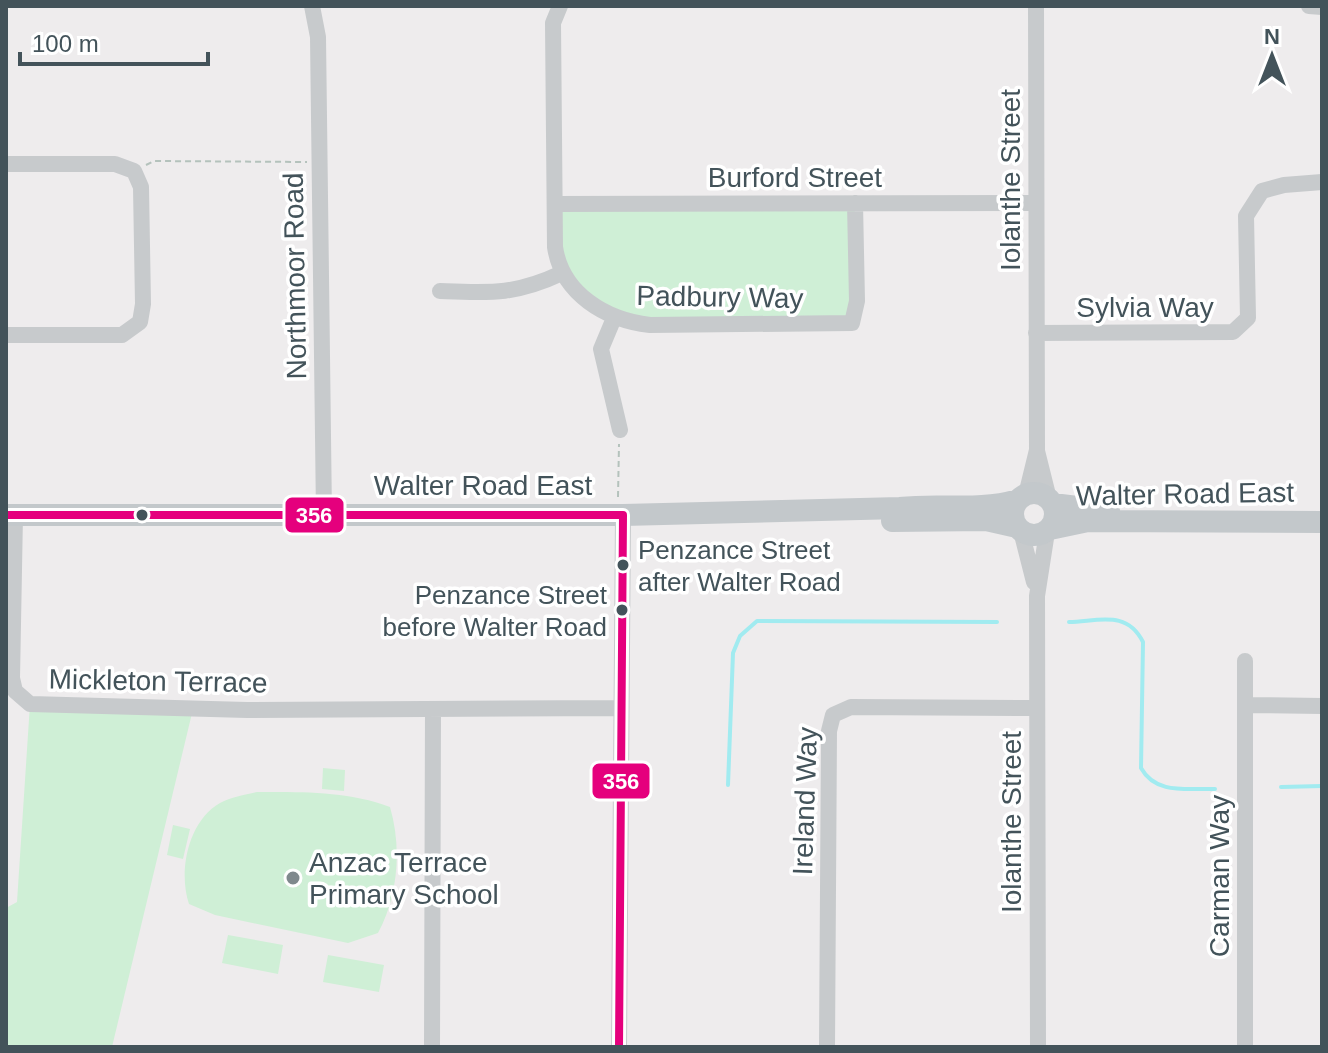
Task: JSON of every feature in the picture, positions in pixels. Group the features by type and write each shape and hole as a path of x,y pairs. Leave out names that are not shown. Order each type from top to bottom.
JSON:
{"main road":[{"path":"1038,493 1051,501 1054,519 1048,530 1033,536 1019,529 1012,513 1022,498 1038,493"},
{"name":"Walter Road East","path":"10,515 324,515 621,507 720,513 932,504 978,509 1022,498"},
{"name":"Walter Road East","path":"1051,501 1102,511 1322,508"},
{"name":"Walter Road East","path":"720,513 754,521 986,520 1019,529"},
{"name":"Walter Road East","path":"1048,530 1088,521 1322,522"}],"street":[{"path":"318,37 313,6 320,6"},
{"path":"318,37 326,6"},
{"path":"440,291 516,291 534,287 562,273 555,247 553,23 560,6"},
{"name":"Iolanthe Street","path":"1036,6 1037,450 1051,501"},
{"path":"1309,6 1322,7"},
{"name":"Northmoor Road","path":"318,37 324,515"},
{"path":"6,164 115,164 134,171 141,187 140,322 122,335 6,335"},
{"name":"Sylvia Way","path":"1036,333 1233,332 1248,318 1246,216 1262,191 1284,185 1322,182"},
{"name":"Padbury Way","path":"562,273 583,297 614,318 650,325 852,323 857,301 855,203"},
{"name":"Burford Street","path":"555,204 1036,203"},
{"path":"614,318 601,349 620,430"},
{"name":"Iolanthe Street","path":"1022,498 1037,450"},
{"path":"619,1047 621,507"},
{"name":"Mickleton Terrace","path":"10,515 12,678 15,691 30,704 247,710 620,708"},
{"name":"Iolanthe Street","path":"1019,529 1029,554 1037,596"},
{"name":"Iolanthe Street","path":"1038,1047 1037,596 1048,530"},
{"name":"Carman Way","path":"1245,661 1245,1047"},
{"path":"1245,705 1322,706"},
{"name":"Ireland Way","path":"827,1047 829,731 833,715 851,707 1037,708"},
{"path":"432,1047 433,709"}],"path":[{"path":"134,171 154,161 320,162"},
{"path":"620,430 621,507"}],"green space":[{"path":"855,203 852,323 626,322 562,273 555,204"},
{"path":"30,704 193,709 112,1047 6,1047 6,908 17,902"},
{"path":"323,768 345,770 344,791 322,789"},
{"path":"257,792 341,795 390,807 396,839 396,872 390,903 378,933 348,943 215,915 189,904 185,877 188,848 200,822 220,803"},
{"path":"173,825 190,829 183,859 167,855"},
{"path":"228,935 283,945 278,974 222,963"},
{"path":"328,955 384,965 379,992 323,982"}],"waterway":[{"path":"728,785 733,653 740,636 757,621 997,622"},
{"path":"1069,622 1121,621 1136,632 1143,642 1141,768 1147,777 1164,786 1215,789"},
{"path":"1281,787 1322,786"}],"transit line":[{"name":"356","path":"6,515 623,515"},
{"name":"356","path":"619,1047 623,515"}],"place":[{"name":"Penzance Street after Walter Road","path":"623,565"},
{"name":"Penzance Street before Walter Road","path":"622,610"},
{"name":"Anzac Terrace Primary School","path":"293,878"}]}
